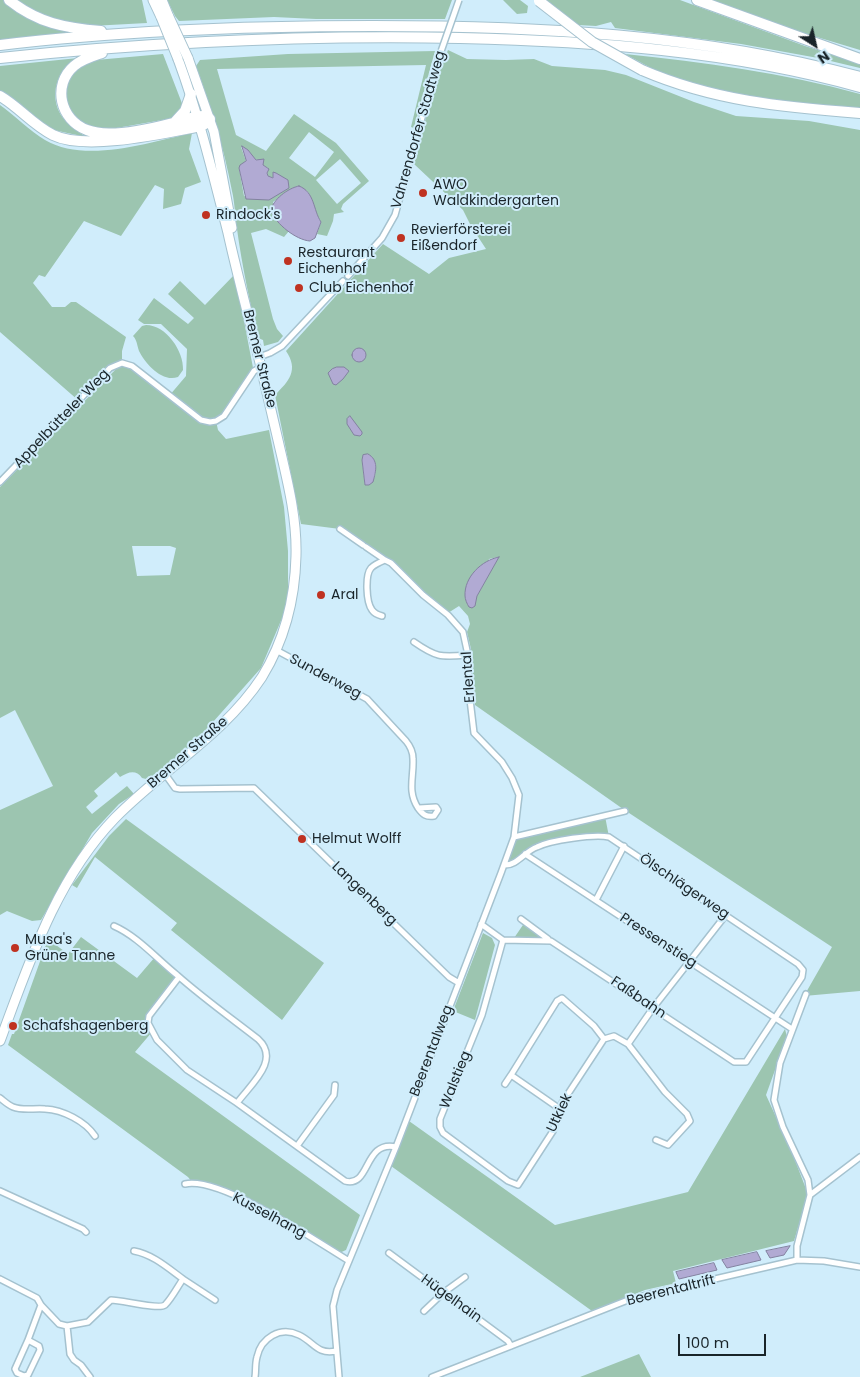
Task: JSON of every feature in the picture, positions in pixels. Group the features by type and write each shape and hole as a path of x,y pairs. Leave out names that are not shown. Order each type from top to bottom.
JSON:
{"highway":[{"path":"9,0 33,16 55,24 72,28 132,33"},
{"path":"697,0 860,59"},
{"path":"538,1 592,42 642,70 672,84 756,103 860,113"},
{"path":"0,45 132,33 280,27 410,26 502,28 658,39 741,51 818,66 860,77"},
{"path":"0,58 132,46 294,38 499,39 571,43 734,61 797,72 860,87"},
{"path":"132,46 100,54 74,66 64,79 61,88 61,98 70,119 80,127 91,132 100,133 131,131 174,123 199,122"},
{"path":"174,123 185,111 191,94"},
{"path":"0,96 42,129 63,139 77,142 108,140 199,122 204,116 210,119"}],"main road":[{"name":"Bremer Straße","path":"153,0 188,58 210,119 225,189 236,265"},
{"name":"Bremer Straße","path":"0,1041 32,955 62,892 81,859 115,818 199,746 244,701 262,676 276,650 287,620 294,582 296,556 295,522 290,491 259,357 199,122 165,17 162,0"}],"street":[{"name":"Vahrendorfer Stadtweg","path":"348,276 382,238 395,215 438,60 458,0"},
{"path":"259,357 282,346 343,281"},
{"name":"Appelbütteler Weg","path":"0,482 110,368 122,363 132,366 195,416 210,422 224,416 254,371 261,367"},
{"name":"Erlental","path":"340,529 391,563 463,632 468,655 469,691 474,733 502,762 512,778 519,796 514,837"},
{"path":"382,616 371,610 366,577 371,569 385,560"},
{"path":"414,642 431,654 441,657 468,655"},
{"name":"Sunderweg","path":"276,650 367,699 406,741 411,748 413,758 412,798 419,808"},
{"name":"Langenberg","path":"165,774 175,788 180,789 254,788 449,977 459,983"},
{"path":"514,837 626,811"},
{"name":"Ölschlägerweg","path":"504,865 513,864 538,846 549,843 599,836 609,837 798,964 803,970 802,977 776,1019"},
{"name":"Beerentalweg","path":"339,1377 333,1306 349,1261 396,1147 514,837"},
{"path":"596,900 624,846"},
{"name":"Pressenstieg","path":"525,854 792,1029"},
{"path":"628,1044 653,1008 725,916"},
{"name":"Faßbahn","path":"521,919 551,941 734,1062 746,1062 776,1019"},
{"path":"481,924 503,940 551,941"},
{"path":"114,926 127,934 179,978 258,1039 266,1048 268,1059 265,1066 237,1103"},
{"name":"Walstieg","path":"503,940 482,1015 440,1123 441,1130 448,1138 508,1181 518,1184"},
{"path":"179,978 156,1006 148,1020 151,1030 181,1066 237,1103 343,1180 349,1182 359,1178 378,1148 386,1146 396,1147"},
{"path":"797,1260 797,1246 810,1195 808,1180 783,1127 774,1100 780,1063 806,994"},
{"path":"506,1084 557,1001 562,998 594,1026 604,1039 614,1036 628,1044 665,1092 687,1114 690,1121 668,1145 656,1140"},
{"name":"Utkiek","path":"518,1184 553,1130 560,1109 604,1039"},
{"path":"511,1075 560,1109"},
{"path":"297,1146 334,1095 335,1085"},
{"path":"0,1098 12,1107 20,1109 44,1108 61,1112 91,1130 95,1136"},
{"path":"810,1195 860,1157"},
{"name":"Kusselhang","path":"185,1184 192,1182 217,1189 252,1203 349,1261"},
{"path":"0,1191 49,1212 86,1232"},
{"path":"134,1251 141,1252 157,1261 215,1300"},
{"name":"Hügelhain","path":"390,1253 508,1341 511,1346"},
{"name":"Beerentaltrift","path":"432,1377 641,1296 797,1260 824,1261 860,1267"},
{"path":"424,1311 443,1293 465,1277"},
{"path":"0,1280 38,1298 41,1305 59,1324 66,1326 88,1322 111,1300 121,1300 158,1308 164,1305 183,1278"},
{"path":"28,1340 39,1346 40,1350 28,1375 24,1376 17,1373 15,1369 41,1305"},
{"path":"66,1326 70,1354 90,1377"},
{"path":"256,1377 256,1359 261,1346 277,1333 295,1333 305,1338 321,1351 336,1351"}],"green space":[{"path":"0,0 14,8 71,33 0,41"},
{"path":"14,0 142,0 147,23 91,26 43,17"},
{"path":"167,0 452,0 445,19 316,19 274,17 179,21"},
{"path":"503,0 520,0 528,6 527,13 517,14"},
{"path":"545,0 680,0 805,46 860,63 860,68 741,44 615,28 611,22 596,26 578,25"},
{"path":"707,0 860,0 860,50 767,22"},
{"path":"448,50 467,59 534,59 552,66 605,70 626,75 694,102 736,116 809,121 860,130 860,991 804,996 832,947 623,809 475,705 471,649 467,632 470,624 468,616 459,606 448,613 380,557 340,529 301,524 275,395 291,375 292,364 286,351 383,244 429,274 449,258 486,249 463,210 414,164 440,63 443,62","holes":["362,460 376,464 375,476 369,485 365,485","498,557 477,596 489,559"]},
{"path":"435,51 414,128 411,127 426,65 217,69 236,135 266,151 294,114 336,143 369,181 343,204 341,209 344,212 334,214 327,236 317,234 321,222 315,212 308,192 297,186 273,202 282,225 289,231 284,237 266,229 251,233 273,319 277,329 283,336 278,342 264,346 263,340 258,338 249,297 233,196 225,159 212,112 196,66 200,60 288,54","holes":["309,132 334,152 315,177 289,158","241,147 248,150 254,159 268,168 269,178 274,177 276,173 286,179 287,184 256,199 244,196 239,168 246,161","340,159 361,183 337,204 316,180"]},
{"path":"163,54 183,106 174,118 105,130 78,123 66,107 65,87 76,69 96,60"},
{"path":"625,54 744,69 802,80 860,94 860,109 802,104 729,94 664,75"},
{"path":"78,58 63,70 57,82 55,95 58,108 67,123 86,137 49,129 0,93 0,66"},
{"path":"0,105 45,140 61,147 79,150 118,149 192,133 189,149 201,182 185,188 181,204 163,209 164,189 155,185 121,236 84,221 45,277 39,275 33,283 52,307 65,307 71,302 76,302 126,337 122,351 122,363 132,366 169,396 186,376 187,349 161,324 144,324 138,320 154,298 188,324 194,318 168,294 180,281 205,305 235,274 254,373 229,411 216,421 218,430 226,439 269,430 284,507 288,551 288,604 261,668 189,749 150,780 142,778 135,772 120,777 116,772 94,791 98,796 86,807 92,814 127,786 134,794 119,804 92,833 41,920 32,921 7,911 0,915 0,810 53,786 15,710 0,718 0,487 121,364 110,368 79,401 0,332","holes":["132,546 170,546 176,548 170,575 137,576"]},
{"path":"146,325 160,329 167,334 177,347 183,363 183,370 178,377 172,378 160,375 142,356 133,336 142,326"},
{"path":"605,816 609,837 604,836 538,846 513,864 509,859 514,837"},
{"path":"126,819 324,963 282,1020 171,930 177,923 95,857 77,888 72,885 109,836"},
{"path":"525,922 542,934 537,940 512,941"},
{"path":"483,933 492,938 495,945 475,1020 453,1011"},
{"path":"81,937 137,978 155,957 179,977 149,1016 152,1032 135,1052 360,1215 346,1250 337,1254 252,1203 192,1182 188,1177 8,1045 12,1034 14,1034 48,939 68,954"},
{"path":"785,1029 787,1037 766,1095 791,1150 808,1194 794,1241 673,1271 676,1283 645,1290 592,1311 391,1166 409,1121 555,1225 688,1192"},
{"path":"639,1354 651,1377 580,1377"}],"shaded area":[{"path":"242,146 256,160 264,159 263,165 269,169 268,176 273,178 273,172 288,180 289,188 269,200 246,199 239,168 246,161"},
{"path":"299,186 308,192 321,222 315,238 310,241 299,238 287,230 277,221 271,211 274,203 281,195"},
{"path":"356,348 362,348 366,355 362,362 356,362 352,358 352,352"},
{"path":"337,367 344,367 349,371 336,385 333,384 328,373"},
{"path":"350,416 362,432 360,436 354,435 347,424 347,419"},
{"path":"368,454 374,459 376,470 373,482 365,485 362,460 363,455"},
{"path":"499,557 477,596 475,606 469,607 466,602 465,589 471,576 475,570 486,562"},
{"path":"790,1246 784,1255 770,1258 766,1251"},
{"path":"757,1252 761,1260 727,1268 722,1260"},
{"path":"714,1263 717,1270 679,1279 676,1272"}],"place":[{"name":"AWO Waldkindergarten","path":"423,193"},
{"name":"Rindock's","path":"206,215"},
{"name":"Revierförsterei Eißendorf","path":"401,238"},
{"name":"Restaurant Eichenhof","path":"288,261"},
{"name":"Club Eichenhof","path":"299,288"},
{"name":"Aral","path":"321,595"},
{"name":"Helmut Wolff","path":"302,839"},
{"name":"Musa's Grüne Tanne","path":"15,948"},
{"name":"Schafshagenberg","path":"13,1026"}]}
